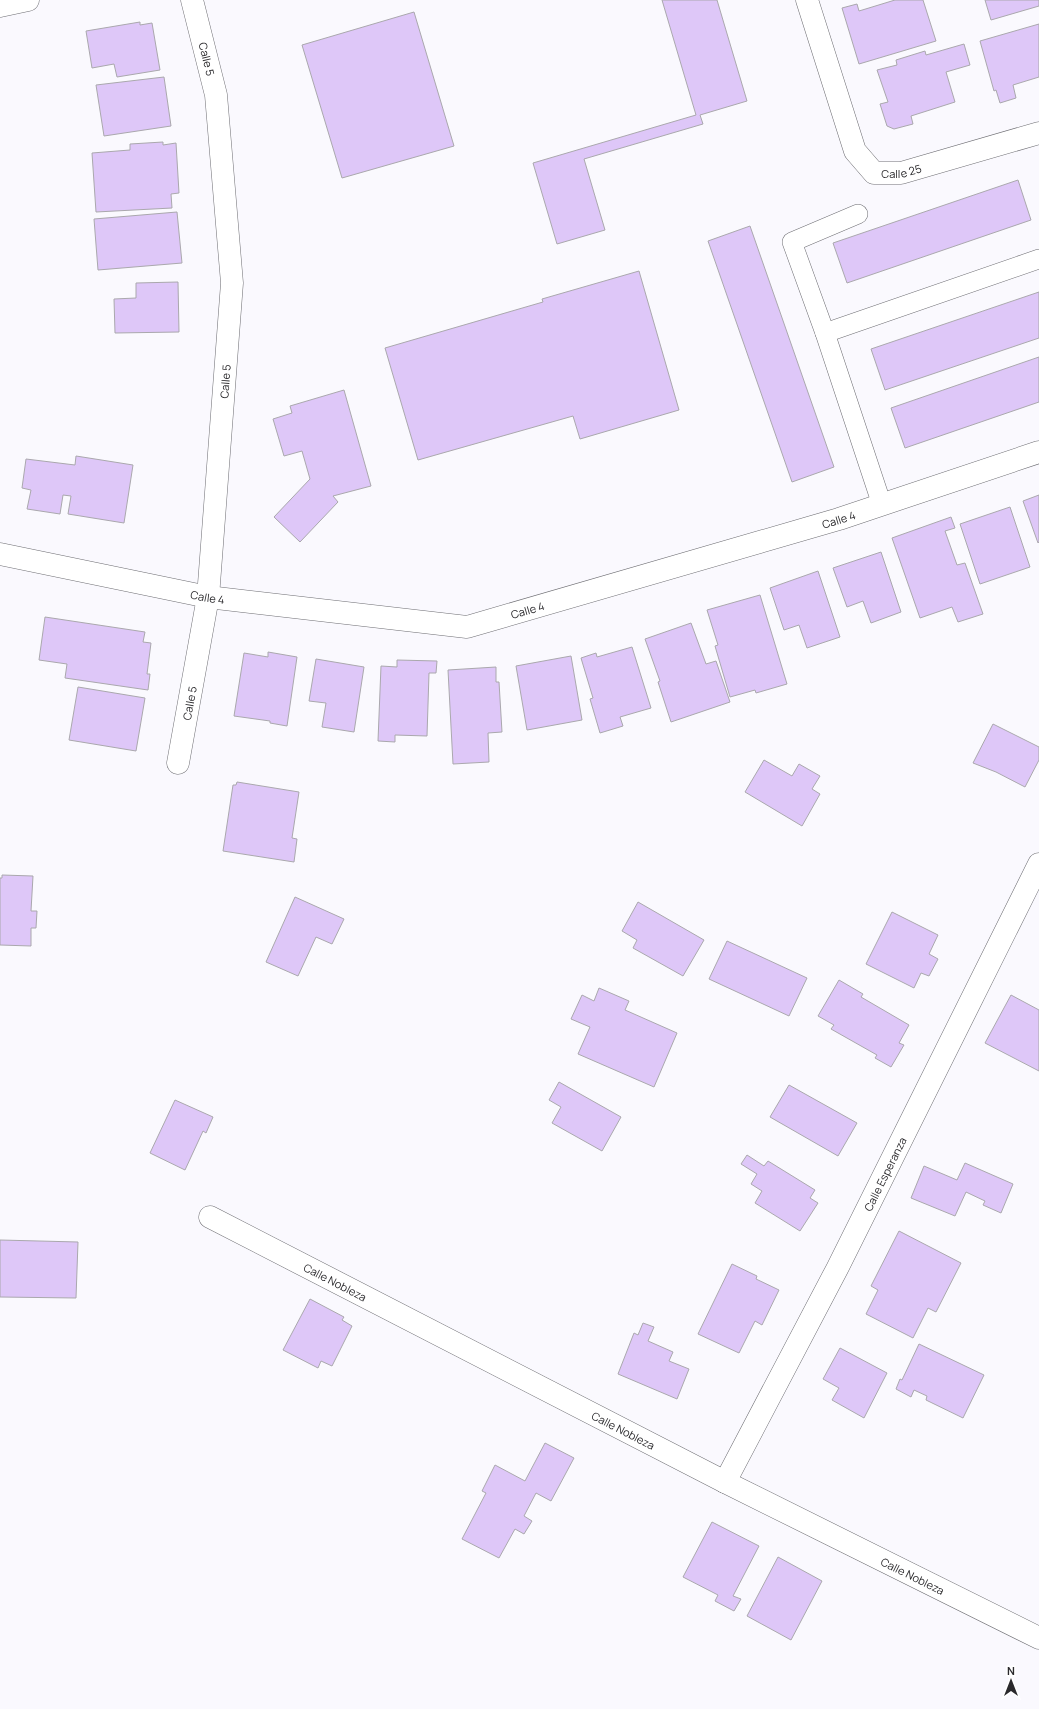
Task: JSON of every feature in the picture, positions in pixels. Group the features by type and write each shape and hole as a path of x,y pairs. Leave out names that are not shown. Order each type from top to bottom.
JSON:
{"street":[{"path":"0,6 28,0"},
{"name":"Calle 5","path":"178,763 208,597 232,283 216,95 192,0"},
{"name":"Calle 25","path":"807,0 855,151 874,173 901,173 1039,134"},
{"name":"Calle 4","path":"0,554 208,597 467,627 838,519 1039,452"},
{"name":"Calle Esperanza","path":"725,1482 837,1270 1039,864"},
{"name":"Calle Nobleza","path":"210,1218 725,1482 1039,1638"}],"lane":[{"path":"858,214 792,242 826,333 882,505"},
{"path":"826,333 1039,259"}],"building":[{"path":"662,0 717,0 747,101 700,115 703,124 584,159 605,230 557,244 533,163 696,115"},
{"path":"895,0 923,0 936,41 859,64 842,8 857,4 859,11"},
{"path":"985,0 1039,0 1039,6 991,20"},
{"path":"414,12 454,146 342,178 302,45"},
{"path":"140,22 140,25 152,23 160,70 117,77 114,64 92,68 86,31"},
{"path":"1039,24 1039,77 1013,85 1016,98 1000,103 996,90 994,91 980,41"},
{"path":"964,44 970,65 946,72 955,102 911,116 913,124 894,129 887,126 880,104 888,102 877,70 897,65 896,60 925,51 926,55"},
{"path":"164,77 171,126 104,136 96,85"},
{"path":"163,142 163,145 176,143 179,193 171,194 172,208 96,212 92,153 130,150 130,144"},
{"path":"1018,180 1031,220 847,283 833,243"},
{"path":"177,212 182,263 98,270 94,219"},
{"path":"750,226 834,467 792,482 708,241"},
{"path":"639,271 679,410 580,439 573,416 418,460 385,348 543,302 542,299"},
{"path":"178,282 179,332 115,333 114,299 136,298 136,283"},
{"path":"1039,292 1039,338 885,390 871,349"},
{"path":"1039,357 1039,402 905,448 891,408"},
{"path":"344,390 371,486 333,496 338,502 300,542 274,517 310,479 302,451 284,456 273,419 292,413 290,406"},
{"path":"76,456 133,465 124,523 68,514 71,496 63,495 60,514 27,509 31,490 22,488 26,459 75,465"},
{"path":"1039,495 1039,542 1038,543 1023,501"},
{"path":"1010,507 1030,567 980,584 960,524"},
{"path":"951,517 955,528 945,531 957,565 965,563 983,614 958,622 952,607 920,618 892,538"},
{"path":"881,552 901,612 871,623 863,601 847,607 833,568"},
{"path":"818,571 840,637 807,648 799,625 784,630 770,588"},
{"path":"760,595 787,684 756,693 755,690 730,697 715,646 718,645 707,610"},
{"path":"45,617 145,632 143,642 151,643 147,674 150,674 148,690 65,678 67,664 39,660"},
{"path":"691,623 706,664 716,661 730,702 671,722 658,682 660,681 645,639"},
{"path":"632,647 651,708 620,717 623,726 600,733 590,699 593,698 581,658 596,653 597,657"},
{"path":"268,652 297,657 287,726 270,723 270,721 234,716 244,653 268,657"},
{"path":"571,656 582,720 527,730 516,666"},
{"path":"316,659 364,667 354,732 322,727 326,703 309,701"},
{"path":"397,660 437,661 436,673 429,673 427,736 395,735 395,742 378,741 381,666 397,667"},
{"path":"496,667 496,682 499,682 502,732 488,733 489,762 453,764 448,670"},
{"path":"78,687 145,698 136,751 69,740"},
{"path":"993,724 1039,747 1039,760 1025,787 996,772 973,763"},
{"path":"764,760 792,776 799,764 820,776 812,789 820,794 802,826 745,792"},
{"path":"237,782 299,792 292,838 297,839 294,862 223,851 233,785 236,785"},
{"path":"2,875 33,876 31,911 37,911 36,928 31,928 31,946 0,945 0,878 2,878"},
{"path":"295,897 344,919 332,944 316,937 298,976 266,962"},
{"path":"638,902 704,940 683,976 633,948 637,940 622,931"},
{"path":"892,912 938,935 929,954 938,959 929,976 921,973 914,988 866,964"},
{"path":"727,941 807,978 789,1016 709,979"},
{"path":"839,980 863,994 861,997 909,1025 899,1043 904,1045 891,1067 875,1058 877,1055 831,1029 834,1025 818,1016"},
{"path":"599,988 629,1001 625,1010 677,1033 654,1087 578,1054 590,1027 571,1019 582,995 594,1001"},
{"path":"1011,995 1039,1010 1039,1071 985,1043"},
{"path":"559,1082 621,1117 602,1151 552,1123 561,1107 549,1100"},
{"path":"789,1085 857,1123 838,1156 770,1117"},
{"path":"175,1100 213,1117 206,1133 203,1131 185,1170 150,1153"},
{"path":"747,1155 764,1166 768,1161 815,1190 810,1198 818,1203 800,1231 755,1203 762,1191 751,1184 757,1174 741,1164"},
{"path":"965,1163 1013,1184 1001,1213 983,1205 985,1201 966,1192 955,1216 911,1198 924,1166 957,1180"},
{"path":"899,1231 961,1263 936,1312 928,1308 913,1338 866,1314 878,1290 871,1286"},
{"path":"0,1240 78,1242 76,1298 0,1297"},
{"path":"732,1264 757,1276 756,1279 779,1290 762,1325 755,1321 739,1353 698,1334"},
{"path":"310,1299 344,1317 342,1320 352,1326 332,1366 321,1361 318,1368 283,1350"},
{"path":"643,1323 654,1327 648,1341 673,1352 669,1361 689,1369 677,1399 618,1374 634,1333 638,1335"},
{"path":"919,1344 984,1375 963,1418 926,1400 927,1396 914,1390 911,1397 896,1389 900,1379 902,1380"},
{"path":"840,1348 887,1373 864,1418 832,1400 839,1388 823,1379"},
{"path":"545,1443 574,1458 551,1501 536,1493 524,1516 532,1521 524,1534 515,1529 499,1558 462,1539 486,1493 482,1491 495,1465 525,1481"},
{"path":"712,1522 759,1546 733,1596 741,1599 734,1611 715,1601 718,1595 683,1577"},
{"path":"778,1557 822,1581 791,1640 747,1616"}]}
